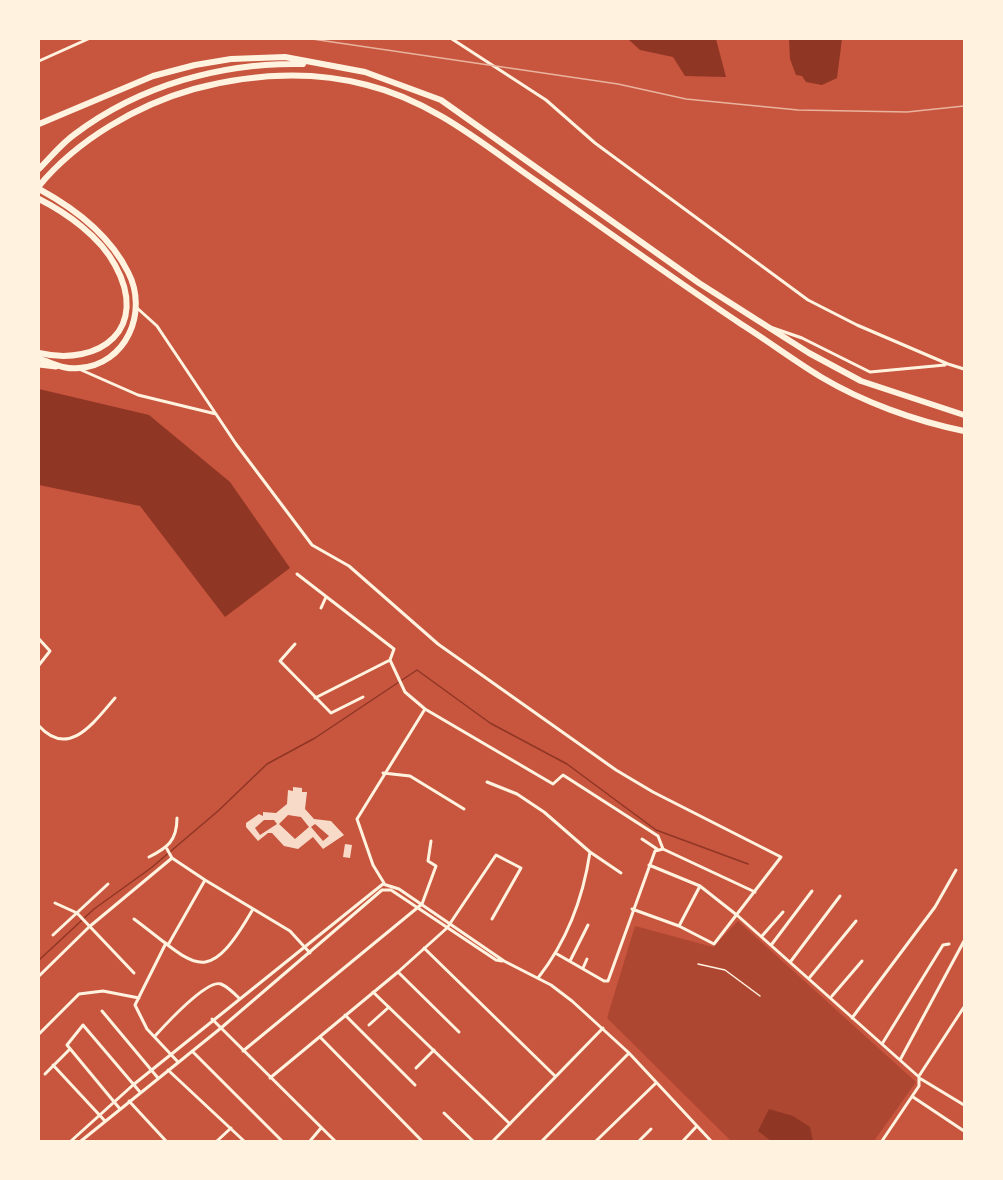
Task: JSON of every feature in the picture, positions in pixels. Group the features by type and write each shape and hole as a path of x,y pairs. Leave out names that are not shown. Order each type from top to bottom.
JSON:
{"highway":[{"path":"39,124 153,76 195,65 231,59 285,57 316,65"},
{"path":"39,169 74,134 115,109 178,81 205,73 268,63 316,65 365,72 441,100 699,283 808,353 861,381 964,415"},
{"path":"39,359 61,367 78,369 100,362 121,347 132,330 136,307 135,289 125,267 78,213 39,188 49,174 89,141 121,120 190,90 260,76 316,75 369,85 438,112 691,291 821,377 857,396 909,416 964,431"},
{"path":"39,199 71,219 98,243 124,284 125,307 122,326 113,340 91,353 71,357 39,353"}],"main road":[{"path":"39,364 61,367"}],"street":[{"path":"39,61 88,39"},
{"path":"452,39 546,100 595,143 808,300 948,364 964,369"},
{"path":"136,307 158,326 216,414 312,545 349,566 438,644 616,770 662,797 781,857 738,916 712,945 679,926 632,909"},
{"path":"766,325 802,338 870,372 948,364"},
{"path":"78,369 138,395 216,414"},
{"path":"297,574 394,649 390,660 315,698"},
{"path":"321,608 326,597"},
{"path":"39,639 50,651 39,664"},
{"path":"294,644 280,661 331,712 363,697"},
{"path":"390,660 402,686 424,709 553,784 563,775 658,836 663,849"},
{"path":"39,726 53,739 60,741 73,738 97,719 115,699"},
{"path":"424,709 361,810 357,823 373,865 386,889 497,960 504,961"},
{"path":"384,773 410,776 464,809"},
{"path":"487,782 517,794 544,812 590,852 621,873"},
{"path":"39,976 170,853 177,818"},
{"path":"642,839 657,849 663,849 755,892"},
{"path":"243,1051 422,904 436,866 428,861 431,842"},
{"path":"557,954 604,981 608,980 632,909 657,849"},
{"path":"538,978 557,954 575,913 590,852"},
{"path":"148,857 170,853 205,880 290,931 310,953"},
{"path":"270,1078 398,972 447,928 496,855 521,868 492,919"},
{"path":"649,865 700,886 832,996 852,1018 919,1077 964,1105"},
{"path":"852,1018 936,907 956,870"},
{"path":"178,1062 147,1029 135,1005 167,944 205,880"},
{"path":"53,935 108,884"},
{"path":"71,1141 114,1101 212,1019 305,948 374,888 384,884 399,889 504,961 560,991 629,1053 711,1141"},
{"path":"679,926 700,886"},
{"path":"79,1134 83,1141 386,889"},
{"path":"771,944 812,891"},
{"path":"791,961 840,896"},
{"path":"55,903 81,917 134,973"},
{"path":"134,920 187,959 207,964 232,942 253,909"},
{"path":"762,936 783,912"},
{"path":"810,977 856,921"},
{"path":"570,961 588,925"},
{"path":"900,1060 964,941"},
{"path":"882,1044 943,945 949,944"},
{"path":"424,948 555,1076"},
{"path":"583,968 587,959"},
{"path":"832,996 862,961"},
{"path":"398,972 459,1032"},
{"path":"154,1036 186,1002 215,984 221,984 240,999"},
{"path":"39,1034 79,994 103,992 139,998"},
{"path":"373,992 510,1124"},
{"path":"369,1025 389,1007"},
{"path":"889,1141 883,1139 913,1097 920,1085 919,1077 964,1007"},
{"path":"102,1011 158,1078"},
{"path":"345,1015 415,1085"},
{"path":"212,1019 335,1141"},
{"path":"120,1109 67,1045 83,1026 140,1093"},
{"path":"493,1141 603,1028"},
{"path":"320,1037 422,1141"},
{"path":"45,1074 70,1049"},
{"path":"416,1068 434,1050"},
{"path":"192,1051 282,1141"},
{"path":"542,1141 629,1053"},
{"path":"53,1065 105,1121"},
{"path":"168,1070 244,1141"},
{"path":"596,1141 657,1083"},
{"path":"913,1097 963,1129"},
{"path":"129,1101 166,1141"},
{"path":"444,1113 473,1141"},
{"path":"683,1141 696,1126"},
{"path":"217,1141 231,1128"},
{"path":"310,1141 321,1128"},
{"path":"639,1141 651,1129"}],"path":[{"path":"698,964 725,970 760,996"}],"shaded area":[{"path":"628,39 716,39 726,77 685,76 673,57 640,50"},
{"path":"789,39 842,39 837,78 822,85 806,82 802,76 796,75 790,59"},
{"path":"39,389 149,415 230,482 290,568 225,617 140,506 39,485"},
{"path":"738,921 916,1082 874,1141 731,1141 607,1018 635,926 713,947"},
{"path":"769,1109 793,1116 810,1127 813,1141 771,1141 758,1131"}],"building":[{"path":"293,787 302,788 302,792 307,792 305,809 314,819 331,821 344,835 323,849 313,837 298,849 284,846 272,833 268,833 258,841 246,827 246,823 259,814 263,816 263,812 276,813 287,804 288,790 293,791","holes":["288,815 301,817 309,827 295,839 279,824","264,820 274,820 277,824 260,835 255,828","315,824 329,836 323,841 311,827"]},
{"path":"345,844 352,845 350,858 343,857"}],"waterway":[{"path":"39,960 94,909 151,868 218,811 267,764 315,738 417,670 490,723 567,764 656,830 748,864"}],"railway":[{"path":"312,39 618,84 686,99 798,110 907,112 964,106"}]}
